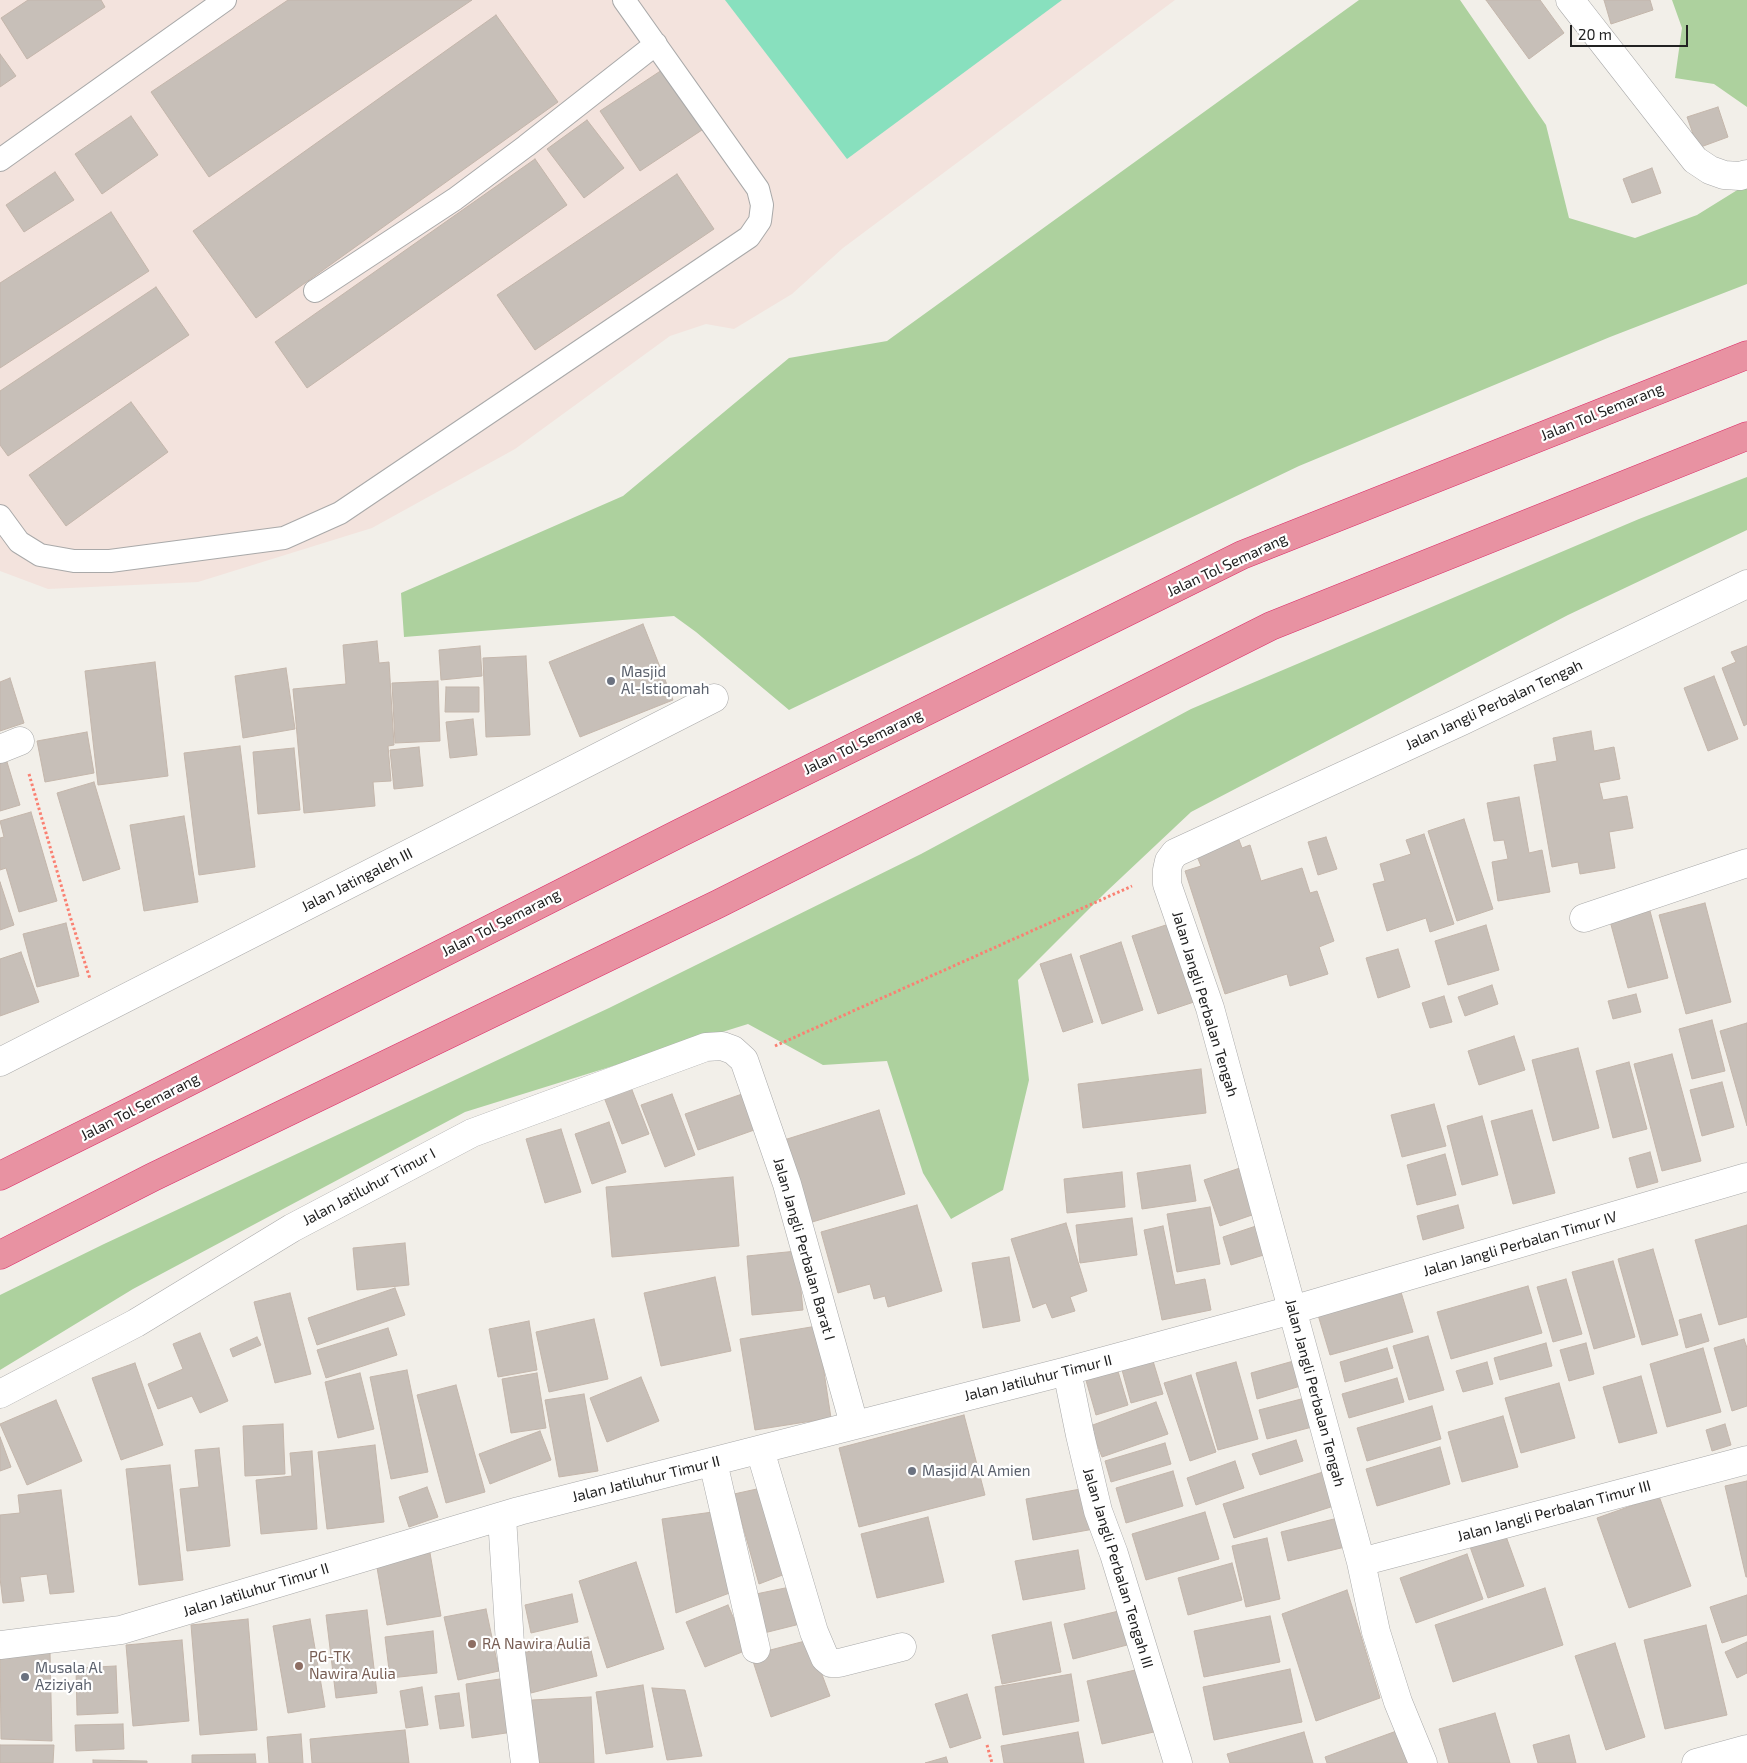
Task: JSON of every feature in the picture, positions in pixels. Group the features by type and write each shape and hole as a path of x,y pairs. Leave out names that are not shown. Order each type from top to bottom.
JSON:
{"highway":[{"name":"Jalan Tol Semarang","path":"0,1176 680,833 1242,555 1747,355"},
{"path":"0,1255 153,1177 718,904 1270,626 1747,436"}],"street":[{"path":"1570,0 1695,160 1724,175 1740,176 1747,174"},
{"name":"Jalan Jangli Perbalan Tengah","path":"1423,1763 1398,1702 1376,1632 1361,1562 1210,1008 1167,884 1169,860 1175,853 1444,729 1747,584"},
{"name":"Jalan Jatingaleh III","path":"0,1062 714,698"},
{"path":"1584,918 1747,863"},
{"name":"Jalan Jatiluhur Timur I","path":"0,1394 136,1323 292,1228 472,1133 706,1047 722,1046 733,1050 746,1067"},
{"name":"Jalan Jangli Perbalan Barat I","path":"746,1067 787,1184 854,1424"},
{"name":"Jalan Jangli Perbalan Timur IV","path":"1292,1310 1747,1177"},
{"name":"Jalan Jatiluhur Timur II","path":"0,1644 121,1630 502,1517 854,1424 1067,1371 1292,1310"},
{"name":"Jalan Jangli Perbalan Tengah III","path":"1067,1371 1098,1511 1114,1554 1178,1763"},
{"path":"760,1450 814,1632 825,1658 832,1663 839,1663 902,1647"},
{"name":"Jalan Jangli Perbalan Timur III","path":"1361,1562 1747,1460"},
{"path":"713,1462 756,1649"},
{"path":"502,1517 510,1644 525,1763"},
{"path":"1696,1763 1747,1749"}],"lane":[{"path":"0,160 225,0"},
{"path":"0,516 19,542 33,551 40,555 74,561 110,561 284,538 340,513 749,237 760,221 762,205 758,189 624,0"},
{"path":"315,291 463,193 656,44"}],"path":[{"path":"10,745 70,916 100,1010"},
{"path":"746,1067 1167,870"},
{"path":"987,1745 992,1763"}],"shaded area":[{"path":"0,0 1175,0 843,248 792,294 734,329 706,324 670,336 515,449 372,528 198,582 48,589 0,571"}],"green space":[{"path":"725,0 1062,0 847,159"},
{"path":"1359,0 1460,0 1546,125 1569,218 1635,238 1697,215 1747,184 1747,284 1610,337 1299,466 789,710 696,632 674,616 404,637 401,593 623,496 789,358 887,341"},
{"path":"1672,0 1747,0 1747,107 1714,84 1675,78 1682,28"},
{"path":"1747,477 1747,530 1568,615 1191,812 1106,892 1018,980 1029,1080 1003,1190 951,1219 923,1173 887,1061 823,1065 748,1024 465,1112 133,1289 0,1370 0,1295 104,1244 609,1008 921,854 1191,709 1639,519"}],"building":[{"path":"28,0 101,0 105,7 27,59 1,18"},
{"path":"288,0 472,0 209,177 151,92"},
{"path":"1486,0 1540,0 1564,33 1529,59"},
{"path":"1604,0 1650,0 1653,10 1611,24"},
{"path":"496,15 558,102 256,318 193,231"},
{"path":"0,54 16,76 0,87"},
{"path":"665,68 705,128 640,171 600,111"},
{"path":"1718,107 1728,137 1698,148 1687,117"},
{"path":"131,116 158,155 102,194 75,154"},
{"path":"587,120 624,168 584,198 547,149"},
{"path":"535,159 567,205 307,388 275,342"},
{"path":"1652,168 1661,193 1632,203 1623,179"},
{"path":"55,172 74,200 24,232 6,205"},
{"path":"677,174 714,229 535,350 497,295"},
{"path":"111,212 149,271 0,368 0,283"},
{"path":"156,287 189,335 8,456 0,445 0,391"},
{"path":"131,402 168,452 66,526 29,475"},
{"name":"Masjid Al-Istiqomah","path":"643,624 673,700 580,737 549,662"},
{"path":"377,641 379,663 389,662 394,745 388,746 391,781 373,782 375,806 304,813 293,689 346,684 343,645"},
{"path":"480,646 482,676 441,680 439,650"},
{"path":"1747,646 1747,724 1744,726 1722,668 1736,662 1731,652"},
{"path":"526,656 530,735 486,737 483,658"},
{"path":"155,662 168,776 98,785 85,671"},
{"path":"286,668 295,729 243,738 235,676"},
{"path":"1714,676 1738,739 1708,751 1684,688"},
{"path":"10,678 24,723 0,731 0,682"},
{"path":"438,681 440,741 395,743 392,683"},
{"path":"446,687 479,687 479,712 445,712"},
{"path":"473,719 477,755 450,758 446,722"},
{"path":"1591,731 1594,751 1614,747 1620,779 1599,783 1603,800 1627,796 1633,828 1609,832 1615,868 1580,874 1578,862 1552,867 1534,765 1557,761 1553,738"},
{"path":"87,732 94,773 45,782 37,741"},
{"path":"240,746 255,867 199,875 184,753"},
{"path":"419,747 423,786 394,789 390,750"},
{"path":"294,748 300,810 258,814 253,752"},
{"path":"4,752 20,805 0,811 0,753"},
{"path":"94,782 120,869 83,881 57,793"},
{"path":"1519,797 1529,853 1542,850 1550,892 1498,901 1492,862 1508,859 1504,840 1494,841 1487,803"},
{"path":"31,812 57,901 19,912 6,868 0,870 0,838 4,837 0,821"},
{"path":"184,816 198,902 144,911 130,825"},
{"path":"1464,819 1493,909 1457,921 1428,831"},
{"path":"1424,834 1454,924 1430,932 1426,918 1387,931 1373,884 1385,881 1380,864 1411,854 1406,840"},
{"path":"1326,837 1337,869 1318,875 1308,842"},
{"path":"1239,840 1242,848 1250,845 1261,881 1302,868 1310,893 1317,891 1334,941 1319,947 1328,974 1290,986 1287,974 1225,994 1185,871 1201,866 1196,854"},
{"path":"0,882 14,925 0,930"},
{"path":"1705,903 1731,1002 1686,1014 1659,915"},
{"path":"1650,911 1668,978 1628,988 1610,921"},
{"path":"66,923 79,976 37,987 23,934"},
{"path":"1169,924 1194,1002 1158,1014 1132,936"},
{"path":"1486,925 1499,970 1448,985 1435,941"},
{"path":"1121,942 1143,1010 1102,1024 1080,956"},
{"path":"1398,949 1410,987 1378,998 1366,958"},
{"path":"21,952 39,1002 0,1016 0,959"},
{"path":"1071,954 1093,1022 1063,1032 1040,964"},
{"path":"1492,985 1498,1004 1465,1016 1458,997"},
{"path":"1636,994 1641,1012 1613,1019 1608,1001"},
{"path":"1444,996 1452,1022 1430,1028 1422,1003"},
{"path":"1712,1020 1725,1071 1692,1079 1679,1029"},
{"path":"1747,1023 1747,1126 1720,1031"},
{"path":"1514,1036 1525,1070 1479,1085 1468,1051"},
{"path":"1578,1048 1599,1128 1553,1141 1532,1060"},
{"path":"1672,1054 1701,1161 1662,1171 1634,1064"},
{"path":"1629,1062 1647,1129 1613,1138 1596,1071"},
{"path":"1201,1069 1206,1113 1083,1128 1078,1084"},
{"path":"629,1082 649,1134 622,1144 602,1092"},
{"path":"1722,1082 1734,1127 1702,1136 1690,1090"},
{"path":"745,1093 757,1129 698,1150 685,1114"},
{"path":"672,1094 695,1155 665,1167 641,1105"},
{"path":"1434,1104 1446,1146 1402,1157 1391,1115"},
{"path":"879,1110 905,1194 809,1223 784,1140"},
{"path":"1532,1110 1555,1193 1513,1204 1491,1121"},
{"path":"1482,1116 1498,1175 1462,1185 1447,1126"},
{"path":"609,1122 626,1172 592,1184 575,1134"},
{"path":"561,1129 581,1192 545,1203 526,1139"},
{"path":"1650,1152 1658,1182 1637,1188 1629,1158"},
{"path":"1445,1154 1456,1195 1417,1205 1407,1165"},
{"path":"1190,1165 1196,1201 1142,1209 1137,1173"},
{"path":"1240,1168 1255,1214 1220,1226 1204,1180"},
{"path":"1122,1172 1125,1207 1067,1213 1064,1179"},
{"path":"733,1177 739,1246 612,1257 606,1187"},
{"path":"917,1205 942,1291 888,1307 885,1296 874,1299 870,1284 838,1293 821,1232"},
{"path":"1458,1205 1464,1228 1423,1240 1417,1216"},
{"path":"1210,1207 1220,1264 1177,1272 1167,1214"},
{"path":"1132,1218 1137,1255 1080,1263 1076,1225"},
{"path":"1066,1223 1087,1291 1070,1297 1075,1311 1052,1318 1046,1303 1033,1308 1011,1239"},
{"path":"1259,1225 1267,1254 1231,1265 1223,1237"},
{"path":"1747,1225 1747,1317 1719,1325 1695,1240"},
{"path":"1163,1226 1175,1285 1205,1279 1211,1310 1162,1320 1144,1230"},
{"path":"405,1243 409,1285 357,1290 353,1248"},
{"path":"1653,1249 1678,1335 1642,1345 1618,1259"},
{"path":"797,1251 803,1310 752,1315 747,1256"},
{"path":"1009,1257 1020,1321 983,1328 972,1263"},
{"path":"1613,1261 1635,1337 1594,1349 1572,1272"},
{"path":"715,1277 731,1351 661,1366 644,1293"},
{"path":"1566,1279 1582,1334 1553,1342 1537,1287"},
{"path":"1528,1286 1542,1333 1451,1359 1437,1312"},
{"path":"395,1288 405,1315 317,1345 308,1318"},
{"path":"1401,1292 1413,1332 1330,1355 1318,1315"},
{"path":"290,1293 311,1374 275,1383 254,1302"},
{"path":"1701,1314 1709,1341 1686,1348 1679,1320"},
{"path":"594,1319 608,1379 549,1392 536,1332"},
{"path":"529,1321 537,1370 498,1377 489,1329"},
{"path":"817,1326 831,1418 755,1430 740,1339"},
{"path":"388,1328 397,1355 326,1378 317,1350"},
{"path":"200,1333 228,1401 200,1413 192,1396 158,1409 148,1384 183,1369 173,1344"},
{"path":"1428,1336 1444,1390 1409,1400 1393,1346"},
{"path":"257,1337 261,1345 233,1357 230,1349"},
{"path":"1744,1339 1747,1348 1747,1406 1732,1411 1714,1348"},
{"path":"1546,1343 1552,1366 1500,1380 1494,1358"},
{"path":"1586,1343 1594,1374 1569,1381 1560,1350"},
{"path":"1387,1348 1393,1368 1345,1382 1340,1362"},
{"path":"1703,1348 1721,1412 1667,1427 1650,1364"},
{"path":"1150,1351 1163,1394 1131,1403 1119,1359"},
{"path":"1297,1360 1304,1385 1257,1399 1251,1373"},
{"path":"1236,1362 1258,1439 1218,1450 1196,1373"},
{"path":"1487,1362 1493,1384 1463,1392 1456,1371"},
{"path":"135,1363 163,1445 121,1460 92,1378"},
{"path":"1117,1368 1128,1405 1096,1415 1085,1377"},
{"path":"407,1370 428,1472 391,1479 370,1377"},
{"path":"360,1373 374,1429 338,1438 325,1382"},
{"path":"537,1373 546,1428 511,1433 502,1379"},
{"path":"1191,1375 1216,1452 1190,1461 1164,1383"},
{"path":"1641,1376 1657,1433 1619,1443 1603,1387"},
{"path":"641,1377 659,1421 607,1442 590,1398"},
{"path":"1397,1378 1404,1402 1349,1418 1342,1394"},
{"path":"1559,1383 1575,1438 1521,1453 1505,1398"},
{"path":"456,1385 485,1492 446,1503 417,1395"},
{"path":"584,1394 598,1471 559,1477 545,1400"},
{"path":"1305,1398 1312,1427 1267,1439 1259,1410"},
{"path":"56,1400 82,1461 27,1485 0,1424"},
{"path":"1156,1402 1168,1434 1102,1457 1090,1426"},
{"path":"1432,1406 1441,1439 1367,1461 1357,1428"},
{"name":"Masjid Al Amien","path":"964,1415 985,1495 859,1527 839,1448"},
{"path":"1503,1416 1518,1467 1462,1482 1448,1432"},
{"path":"283,1424 285,1474 245,1476 243,1426"},
{"path":"1725,1424 1731,1445 1712,1451 1706,1430"},
{"path":"540,1431 551,1460 490,1484 479,1454"},
{"path":"0,1437 11,1467 0,1471"},
{"path":"1296,1440 1303,1461 1260,1475 1252,1454"},
{"path":"1165,1443 1171,1464 1111,1482 1105,1461"},
{"path":"375,1445 384,1522 327,1529 318,1452"},
{"path":"1440,1447 1450,1484 1377,1506 1366,1469"},
{"path":"219,1448 230,1546 187,1551 180,1489 199,1487 195,1450"},
{"path":"312,1451 317,1529 261,1534 256,1480 292,1476 290,1453"},
{"path":"1235,1461 1244,1488 1196,1505 1187,1478"},
{"path":"170,1465 183,1580 139,1585 126,1469"},
{"path":"1173,1471 1183,1506 1126,1523 1116,1488"},
{"path":"1326,1471 1337,1505 1234,1538 1223,1504"},
{"path":"1747,1481 1747,1577 1746,1577 1725,1486"},
{"path":"427,1487 438,1517 409,1527 399,1497"},
{"path":"766,1487 793,1571 759,1584 734,1494"},
{"path":"1086,1488 1094,1529 1033,1540 1026,1499"},
{"path":"61,1490 74,1592 50,1594 47,1574 20,1577 24,1601 3,1603 0,1578 0,1515 20,1513 18,1495"},
{"path":"1659,1496 1691,1586 1629,1608 1597,1518"},
{"path":"720,1511 735,1591 676,1613 662,1519"},
{"path":"1205,1512 1219,1559 1146,1580 1132,1534"},
{"path":"928,1517 944,1582 877,1598 861,1534"},
{"path":"1338,1518 1345,1547 1288,1561 1281,1532"},
{"path":"1503,1528 1524,1586 1488,1598 1468,1541"},
{"path":"1267,1538 1280,1599 1246,1607 1232,1546"},
{"path":"1078,1550 1085,1589 1023,1600 1015,1561"},
{"path":"430,1553 441,1616 387,1625 376,1562"},
{"path":"1467,1554 1483,1599 1416,1623 1400,1578"},
{"path":"636,1562 664,1649 607,1668 579,1581"},
{"path":"1232,1563 1242,1600 1188,1615 1178,1578"},
{"path":"795,1586 804,1623 764,1633 751,1595"},
{"path":"1545,1588 1563,1645 1453,1682 1435,1625"},
{"path":"1347,1590 1380,1698 1316,1721 1282,1614"},
{"path":"572,1594 578,1622 531,1633 525,1605"},
{"path":"1747,1595 1747,1635 1722,1643 1710,1607"},
{"path":"728,1605 747,1650 705,1667 686,1622"},
{"name":"RA Nawira Aulia","path":"486,1609 499,1671 458,1680 444,1617"},
{"path":"367,1610 377,1693 336,1698 326,1615"},
{"path":"1123,1610 1131,1644 1073,1659 1064,1624"},
{"path":"1270,1616 1280,1662 1204,1677 1194,1631"},
{"path":"248,1619 257,1730 200,1735 191,1625"},
{"name":"PG-TK Nawira Aulia","path":"310,1619 325,1707 288,1713 273,1626"},
{"path":"1051,1622 1061,1672 1002,1684 992,1635"},
{"path":"1706,1625 1727,1715 1665,1729 1644,1640"},
{"path":"433,1631 437,1673 390,1678 385,1637"},
{"path":"588,1637 597,1676 531,1693 522,1653"},
{"path":"182,1640 189,1721 133,1726 126,1645"},
{"path":"809,1640 830,1696 771,1717 751,1655"},
{"path":"1747,1642 1747,1673 1737,1678 1725,1652"},
{"path":"1615,1643 1645,1737 1606,1750 1575,1656"},
{"name":"Musala Al Aziziyah","path":"50,1652 52,1741 1,1739 0,1655"},
{"path":"116,1666 118,1713 77,1715 76,1668"},
{"path":"1144,1668 1158,1731 1102,1744 1087,1681"},
{"path":"1290,1669 1302,1722 1214,1740 1203,1687"},
{"path":"1071,1674 1079,1721 1003,1735 995,1687"},
{"path":"507,1678 513,1732 472,1738 466,1684"},
{"path":"643,1685 653,1747 606,1754 596,1692"},
{"path":"422,1687 428,1725 406,1728 400,1691"},
{"path":"652,1688 685,1690 702,1756 667,1760"},
{"path":"459,1693 464,1726 440,1729 435,1696"},
{"path":"967,1694 981,1738 950,1748 935,1704"},
{"path":"591,1697 594,1763 535,1763 532,1700"},
{"path":"1495,1713 1510,1763 1449,1763 1439,1729"},
{"path":"123,1724 124,1749 76,1751 75,1725"},
{"path":"1402,1729 1414,1763 1327,1763 1325,1757"},
{"path":"405,1730 409,1763 312,1763 310,1739"},
{"path":"1078,1732 1084,1763 1004,1763 1001,1746"},
{"path":"1304,1732 1313,1763 1230,1763 1227,1754"},
{"path":"301,1734 303,1763 269,1763 267,1737"},
{"path":"1569,1735 1576,1763 1538,1763 1533,1745"},
{"path":"0,1745 54,1745 53,1763 0,1763"},
{"path":"255,1754 256,1763 192,1763 192,1755"},
{"path":"946,1757 948,1763 925,1763"},
{"path":"93,1760 147,1761 147,1763 93,1763"}],"place":[{"name":"Masjid Al-Istiqomah","path":"611,681"},
{"name":"Masjid Al Amien","path":"912,1471"},
{"name":"RA Nawira Aulia","path":"472,1644"},
{"name":"PG-TK Nawira Aulia","path":"299,1666"},
{"name":"Musala Al Aziziyah","path":"25,1677"}]}
